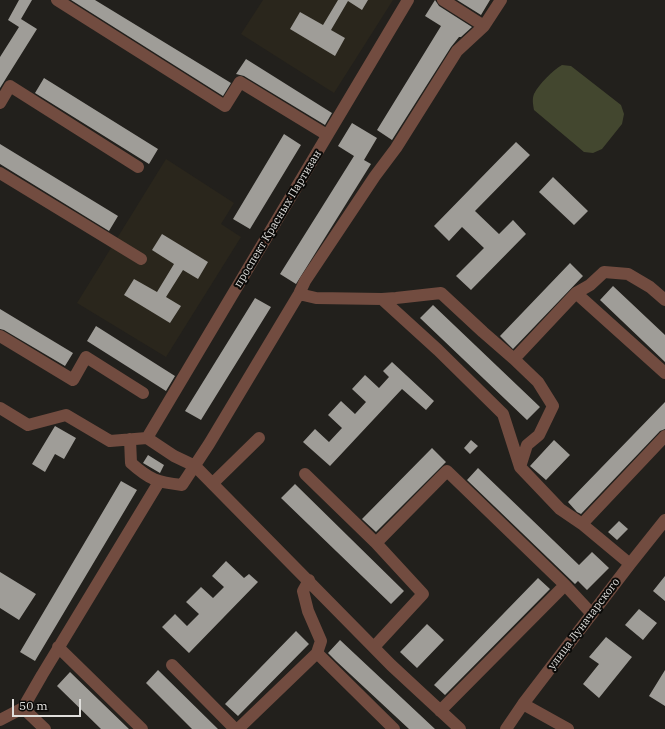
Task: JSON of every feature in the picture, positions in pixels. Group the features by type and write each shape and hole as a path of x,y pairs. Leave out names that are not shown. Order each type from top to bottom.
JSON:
{"street":[{"path":"57,0 225,106 240,82 327,135"},
{"name":"проспект Красных Партизан","path":"147,438 408,0"},
{"path":"443,0 484,26"},
{"path":"130,439 131,463 143,474 159,482 182,485 299,294 305,281 375,176 396,148 457,51 484,26 501,0"},
{"path":"0,103 10,86 138,167"},
{"path":"0,173 141,259"},
{"path":"514,359 576,293 590,285 604,272 628,274 650,287 665,300"},
{"path":"299,294 316,298 382,299 441,292 538,382 553,406 538,435 527,445 520,467"},
{"path":"576,293 665,373"},
{"path":"382,299 438,350 503,414 520,467 560,510 582,524 630,564"},
{"path":"0,336 73,380 86,358 143,393"},
{"path":"0,408 28,425 66,415 110,441 147,438 174,456 195,466 374,647 460,729"},
{"path":"582,524 665,436"},
{"path":"213,483 259,438"},
{"path":"376,543 447,471 592,614"},
{"path":"305,474 376,543 422,594 374,647"},
{"path":"0,720 23,708 58,647 159,482"},
{"name":"улица Луначарского","path":"506,729 523,704 665,520"},
{"path":"238,729 317,653 321,641 308,611 303,592 309,580"},
{"path":"440,711 565,586"},
{"path":"58,647 142,729"},
{"path":"317,653 394,729"},
{"path":"172,665 235,729"},
{"path":"523,704 568,729"},
{"path":"23,708 45,729"}],"shaded area":[{"path":"263,0 393,0 334,93 241,34"},
{"path":"166,159 234,203 221,224 241,237 166,357 77,303"}],"green space":[{"path":"562,65 571,66 621,105 624,114 622,124 602,149 593,153 584,152 534,110 533,98 536,90 546,78"}],"building":[{"path":"19,0 32,0 21,19 37,29 0,88 0,57 19,27 8,20"},
{"path":"71,0 95,0 231,83 223,96"},
{"path":"338,0 368,0 362,10 348,1 331,30 345,38 335,56 290,29 300,12 323,25"},
{"path":"435,0 439,6 472,27 461,37 459,37 451,47 392,140 377,130 441,26 425,16"},
{"path":"457,0 490,0 481,15"},
{"path":"246,59 332,113 325,125 244,76 236,74"},
{"path":"44,78 158,149 149,164 35,93"},
{"path":"352,123 377,138 364,160 371,164 296,284 280,274 354,156 338,146"},
{"path":"284,134 301,145 250,229 233,219"},
{"path":"516,142 530,155 475,211 499,234 513,220 526,234 471,290 456,276 484,248 462,227 449,241 434,226"},
{"path":"0,144 118,216 109,231 0,164"},
{"path":"553,177 588,211 574,225 539,192"},
{"path":"162,234 208,262 198,279 183,270 166,297 181,306 170,323 124,295 134,279 157,292 174,264 152,250"},
{"path":"570,263 583,276 513,349 500,336"},
{"path":"613,286 665,335 665,362 600,300"},
{"path":"255,298 271,307 201,420 185,411"},
{"path":"433,305 540,407 527,420 420,318"},
{"path":"0,309 73,353 65,366 0,329"},
{"path":"96,326 175,376 166,391 87,341"},
{"path":"392,362 434,401 426,410 402,389 330,466 303,442 315,429 329,442 342,428 328,415 341,401 355,414 366,402 352,389 365,375 379,388 389,377 383,371"},
{"path":"665,402 665,429 660,431 581,514 577,512 568,502"},
{"path":"55,426 76,438 64,459 55,454 45,472 32,464"},
{"path":"471,440 478,446 470,454 464,448"},
{"path":"554,440 570,455 546,480 530,466"},
{"path":"432,448 446,462 376,532 362,519"},
{"path":"148,455 164,465 160,473 143,463"},
{"path":"478,468 579,565 592,552 609,568 587,590 578,581 575,584 467,480"},
{"path":"121,481 137,490 35,661 20,652"},
{"path":"295,484 404,591 391,604 281,498"},
{"path":"619,521 628,529 617,540 608,532"},
{"path":"226,561 244,578 249,574 258,582 189,653 162,627 175,614 187,626 199,614 186,602 201,587 213,598 224,587 212,576"},
{"path":"0,572 36,594 19,620 0,608"},
{"path":"665,576 665,601 653,591"},
{"path":"538,578 550,589 445,695 434,685"},
{"path":"639,609 657,623 643,640 625,625"},
{"path":"427,624 444,640 417,668 400,652"},
{"path":"296,631 309,644 238,716 225,704"},
{"path":"606,637 632,657 599,698 583,684 599,664 589,657"},
{"path":"340,640 435,729 409,729 336,661 328,653"},
{"path":"158,670 218,729 192,729 146,683"},
{"path":"665,670 665,706 649,696"},
{"path":"70,672 129,729 101,729 57,686"}]}
